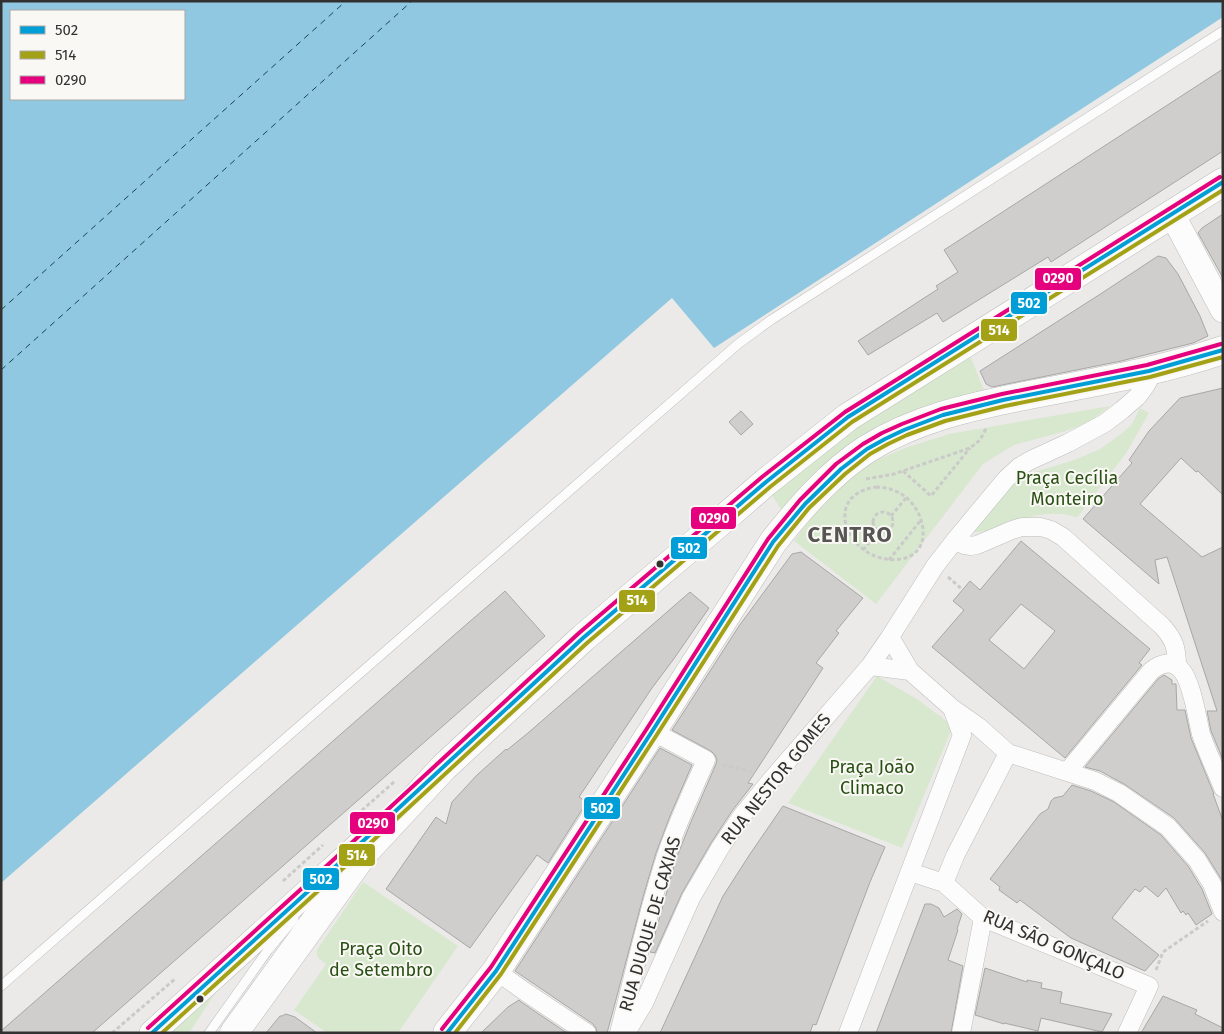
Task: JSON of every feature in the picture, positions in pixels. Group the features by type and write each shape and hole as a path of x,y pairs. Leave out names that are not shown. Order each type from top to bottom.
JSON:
{"main road":[{"path":"152,1033 583,638 766,482 827,433 848,417 1223,182"},
{"path":"1172,214 1223,310"},
{"path":"447,1033 496,970 773,542 794,516 827,481 866,450 888,437 938,416 976,406 1154,370 1223,350"},
{"path":"234,1033 365,852 444,767"}],"street":[{"name":"RUA NESTOR GOMES","path":"626,1033 644,1003 691,898 730,832 772,779 870,666 890,638 935,566 956,539 1006,478 1031,460 1068,444 1105,423 1136,397 1146,385 1154,370"},
{"path":"956,539 964,545 971,546 1012,530 1041,526 1051,530 1063,537 1170,634 1175,644 1177,666"},
{"path":"890,638 910,671 1008,753 1096,781 1119,793 1168,827 1202,868 1212,884 1223,911"},
{"path":"1067,772 1151,671 1158,665 1171,663 1182,671 1189,686 1202,736 1223,788"},
{"path":"870,666 910,671"},
{"path":"848,1033 962,735 952,708"},
{"path":"962,735 979,728"},
{"path":"651,733 663,737 706,760"},
{"path":"944,883 955,856 1008,753"},
{"name":"RUA DUQUE DE CAXIAS","path":"619,1033 654,896 667,854 706,760"},
{"name":"RUA SÃO GONÇALO","path":"910,872 944,883 983,918 1149,986"},
{"path":"961,1033 983,918"},
{"path":"496,970 587,1033"},
{"path":"1127,1033 1149,986"}],"lane":[{"path":"1,986 738,344 770,320 1223,31"},
{"path":"209,1033 268,950 336,866"}],"path":[{"path":"903,471 931,496 970,448 980,440 990,422 982,424"},
{"path":"862,479 882,477 903,471 970,448"},
{"path":"868,488 890,488 906,498 914,506 921,520 923,540 918,550 906,558 889,560 877,558 863,550 854,541 847,528 845,514 848,502 855,494 868,488"},
{"path":"890,516 906,498"},
{"path":"884,512 890,516 893,523 890,530 878,531 874,525 874,518 884,512"},
{"path":"889,560 921,520"},
{"path":"863,550 878,531"},
{"path":"950,579 963,590"},
{"path":"706,760 763,774"},
{"path":"1149,986 1163,952 1223,911"}],"green space":[{"path":"969,353 984,390 937,404 879,428 829,460 781,509 768,489 810,456"},
{"path":"1110,406 1089,422 1066,431 1014,445 983,464 876,604 794,541 836,490 863,466 905,448 949,434"},
{"name":"Praça Cecília Monteiro","path":"1140,408 1149,413 1127,452 1077,518 1070,515 1044,514 1011,522 988,531 973,532 1011,484 1028,474 1074,460 1100,449 1132,424"},
{"name":"Praça João Climaco","path":"877,676 917,699 953,726 902,848 788,803"},
{"name":"Praça Oito de Setembro","path":"363,882 458,946 398,1033 327,1033 294,1010 326,964 318,957 317,950"},
{"path":"205,990 214,995 189,1033 159,1033"}],"water":[{"path":"1,1 1223,1 1223,17 714,348 672,298 1,883"}],"building":[{"path":"1223,69 1223,151 1051,262 1048,257 943,322 937,313 868,355 858,341 938,289 936,286 958,272 944,250"},
{"path":"1223,214 1223,278 1198,233 1202,228"},
{"path":"1158,256 1166,258 1178,274 1200,316 1208,336 1193,343 1121,361 992,387 986,384 980,371"},
{"path":"1223,388 1223,495 1181,458 1140,504 1202,557 1223,547 1223,760 1211,731 1207,711 1217,711 1167,557 1155,560 1159,584 1083,519 1132,463 1129,460 1149,431 1180,398"},
{"path":"741,411 753,424 741,435 729,422"},
{"path":"1021,541 1150,649 1139,663 1142,665 1065,758 932,647 964,610 953,601 970,581 980,590","holes":["1021,604 1055,631 1024,669 989,640"]},
{"path":"801,552 863,598 836,631 839,633 816,663 823,668 748,783 753,784 711,843 682,893 655,953 650,952 676,859 717,760 711,751 672,730 739,626 792,554"},
{"path":"505,591 545,636 508,669 92,1033 1,1033 1,1031"},
{"path":"690,592 709,608 652,688 579,797 587,802 548,863 537,855 470,948 386,889 436,817 446,824 452,802 477,775"},
{"path":"1164,675 1172,680 1172,684 1176,684 1177,710 1185,710 1191,738 1223,821 1223,882 1205,853 1174,818 1124,784 1100,771 1085,767 1158,679"},
{"path":"660,748 692,765 656,853 607,1033 597,1033 593,1024 515,971"},
{"path":"1072,785 1091,791 1114,802 1161,835 1188,866 1202,889 1212,914 1196,925 1188,913 1186,915 1183,911 1181,913 1166,888 1158,897 1145,886 1140,892 1135,889 1112,918 1159,955 1145,971 1071,938 1020,900 1017,903 999,890 1000,887 990,879 1040,814 1048,809 1051,801 1054,798 1063,796"},
{"path":"783,806 885,847 816,1025 813,1024 810,1033 660,1033 723,896"},
{"path":"925,904 931,904 939,908 944,917 957,909 962,914 948,960 963,966 951,1033 876,1033"},
{"path":"985,968 1027,982 1027,980 1042,983 1041,988 1062,992 1060,1003 1112,1014 1102,1032 1041,1018 1038,1031 1004,1024 975,1015"},
{"path":"1163,996 1197,1010 1195,1014 1223,1028 1223,1033 1141,1033"},
{"path":"519,1000 567,1033 481,1033 508,1007"},
{"path":"286,1014 295,1017 317,1033 266,1033 280,1016"}],"ferry route":[{"path":"1,310 346,1"},
{"path":"1,370 412,1"}],"transit line":[{"name":"0290","path":"148,1028 579,633 762,477 845,412 1220,177"},
{"name":"502","path":"152,1033 583,638 766,482 848,417 1223,182"},
{"name":"514","path":"162,1033 587,643 770,487 852,422 1223,190"},
{"name":"0290","path":"442,1029 491,967 768,539 800,500 836,464 882,433 941,409 1002,394 1147,365 1221,344"},
{"name":"502","path":"447,1033 496,971 773,542 805,504 841,469 867,449 885,439 943,415 1003,400 1149,371 1223,350"},
{"name":"514","path":"455,1033 501,974 778,546 809,508 845,474 870,454 888,444 945,421 1005,406 1150,377 1223,357"}],"district":[{"name":"CENTRO","path":"850,534"}]}
